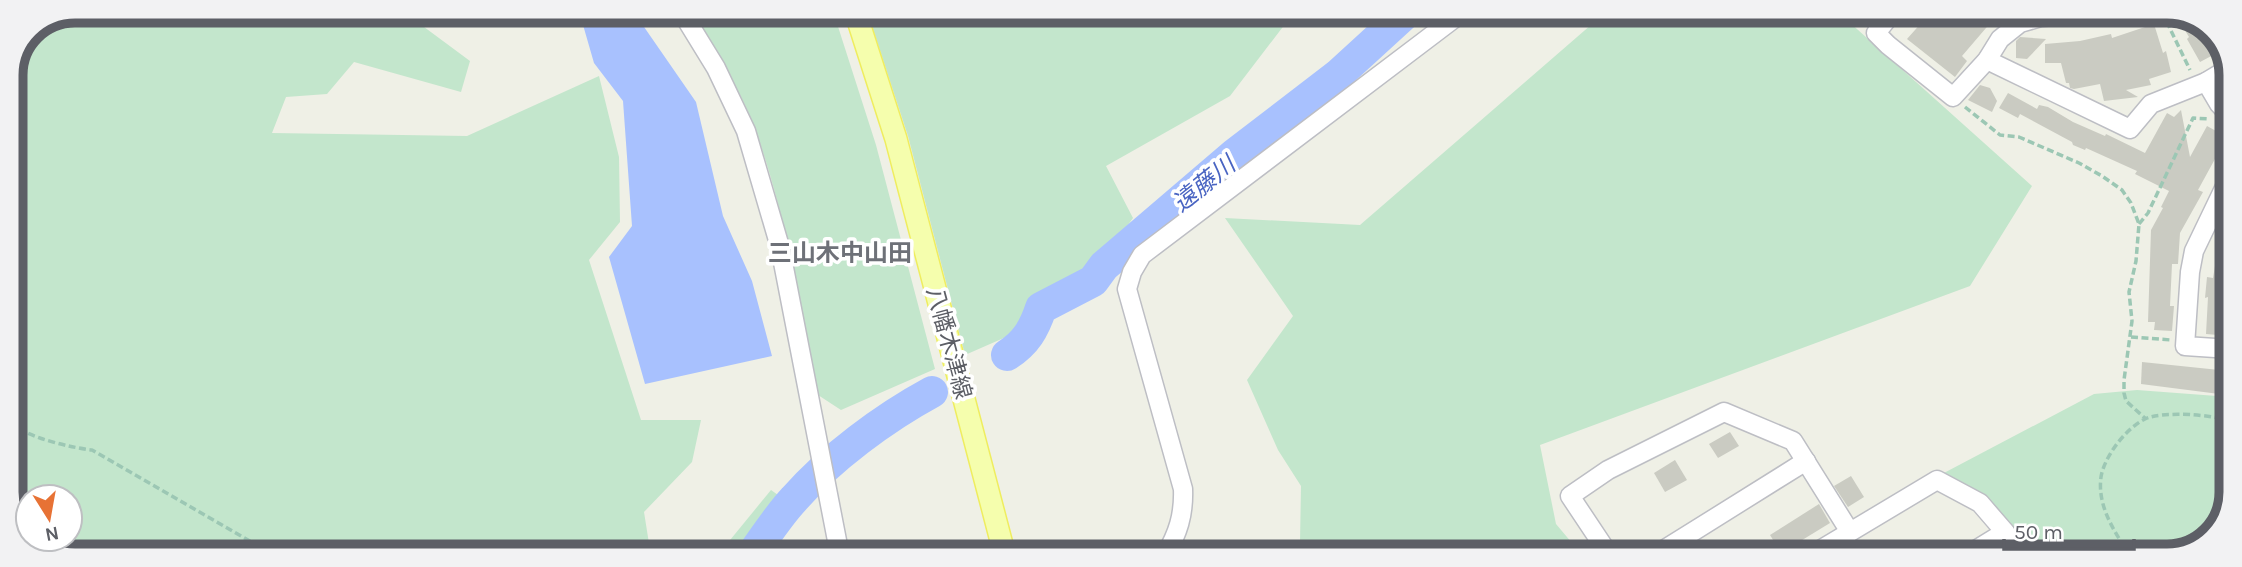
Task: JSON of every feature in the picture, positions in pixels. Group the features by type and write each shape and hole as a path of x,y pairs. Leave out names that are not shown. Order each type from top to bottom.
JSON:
{"main road":[{"name":"八幡木津線","path":"859,23 896,139 1002,544"}],"street":[{"path":"688,23 716,68 747,131 780,247 838,544"},
{"path":"1172,544 1178,533 1184,510 1183,489 1127,289 1132,272 1142,255 1448,23"},
{"path":"1885,23 1877,33 1888,45 1953,97 1987,60 2000,39 2020,23"},
{"path":"1987,60 2130,129 2151,104 2219,74"},
{"path":"2201,84 2219,104"},
{"path":"2219,199 2194,251 2185,346 2219,348"},
{"path":"1602,544 1570,496 1608,470 1724,412 1793,441 1850,532"},
{"path":"1673,544 1806,461"},
{"path":"1830,544 1937,480 1980,503 2014,544"},
{"path":"1986,544 2005,532"}],"path":[{"path":"2168,23 2201,84"},
{"path":"1953,97 2000,135 2019,137 2079,163 2122,190 2131,203 2140,224 2129,292 2131,337 2124,380 2126,401 2146,419"},
{"path":"2140,224 2148,213 2193,118 2219,120"},
{"path":"2131,337 2174,340 2185,346"},
{"path":"2123,544 2107,519 2101,478 2107,458 2122,437 2146,419 2219,417"},
{"path":"23,430 71,447 92,450 255,544"}],"green space":[{"path":"75,23 419,23 470,61 461,92 354,62 327,94 286,97 272,133 467,136 599,76 619,157 620,222 589,260 641,420 701,420 692,462 644,512 649,544 84,544 84,483 23,483 23,75 27,55 38,38 55,27"},
{"path":"698,23 837,23 876,145 935,369 841,410 818,395 775,194 755,129 734,83"},
{"path":"871,23 1286,23 1230,96 1106,166 1133,218 1065,311 965,355 908,136"},
{"path":"1593,23 1850,23 2032,186 1970,286 1540,445 1556,524 1573,544 1264,544 1300,543 1301,486 1278,450 1247,380 1293,316 1225,218 1360,225"},
{"path":"2137,390 2219,396 2218,502 2208,524 2193,537 2167,544 2023,544 1992,505 1942,474 2094,394"},
{"path":"771,490 792,505 779,544 727,544"}],"water":[{"path":"582,23 641,23 696,102 723,216 752,281 772,356 645,384 609,257 632,226 623,101 594,63"}],"building":[{"path":"1921,23 1990,23 1962,56 1967,61 1955,77 1907,39"},
{"path":"2154,24 2163,53 2166,51 2171,72 2149,79 2151,85 2126,90 2138,97 2104,101 2100,84 2070,88 2061,63 2045,63 2045,44 2080,41 2111,34 2112,38"},
{"path":"2182,25 2201,36 2215,54 2200,62 2187,39 2189,37"},
{"path":"2020,37 2046,39 2027,59 2016,58 2016,41"},
{"path":"1980,85 1990,88 1997,101 1992,112 1968,100"},
{"path":"2008,93 2037,109 2039,105 2048,107 2073,122 2145,153 2167,113 2174,117 2181,110 2190,157 2207,126 2219,133 2219,152 2198,190 2203,192 2180,233 2178,264 2172,264 2172,331 2154,330 2155,322 2148,322 2151,230 2169,191 2135,174 2137,171 2086,148 2085,150 2073,145 2020,114 2018,118 1999,108"},
{"path":"2217,254 2219,335 2206,334 2207,277 2213,278"},
{"path":"2142,362 2219,370 2219,394 2141,384"},
{"path":"1730,432 1739,446 1718,458 1709,444"},
{"path":"1675,460 1687,480 1665,492 1654,473"},
{"path":"1851,476 1864,497 1848,507 1834,486"},
{"path":"1819,504 1830,523 1796,544 1776,544 1770,535"}],"waterway":[{"name":"遠藤川","path":"1007,355 1028,335 1041,308 1093,281 1104,266 1235,154 1338,75 1395,23"},
{"name":"遠藤川","path":"759,544 788,506 841,454 877,426 932,392"}],"district":[{"name":"三山木中山田","path":"840,253"}]}
